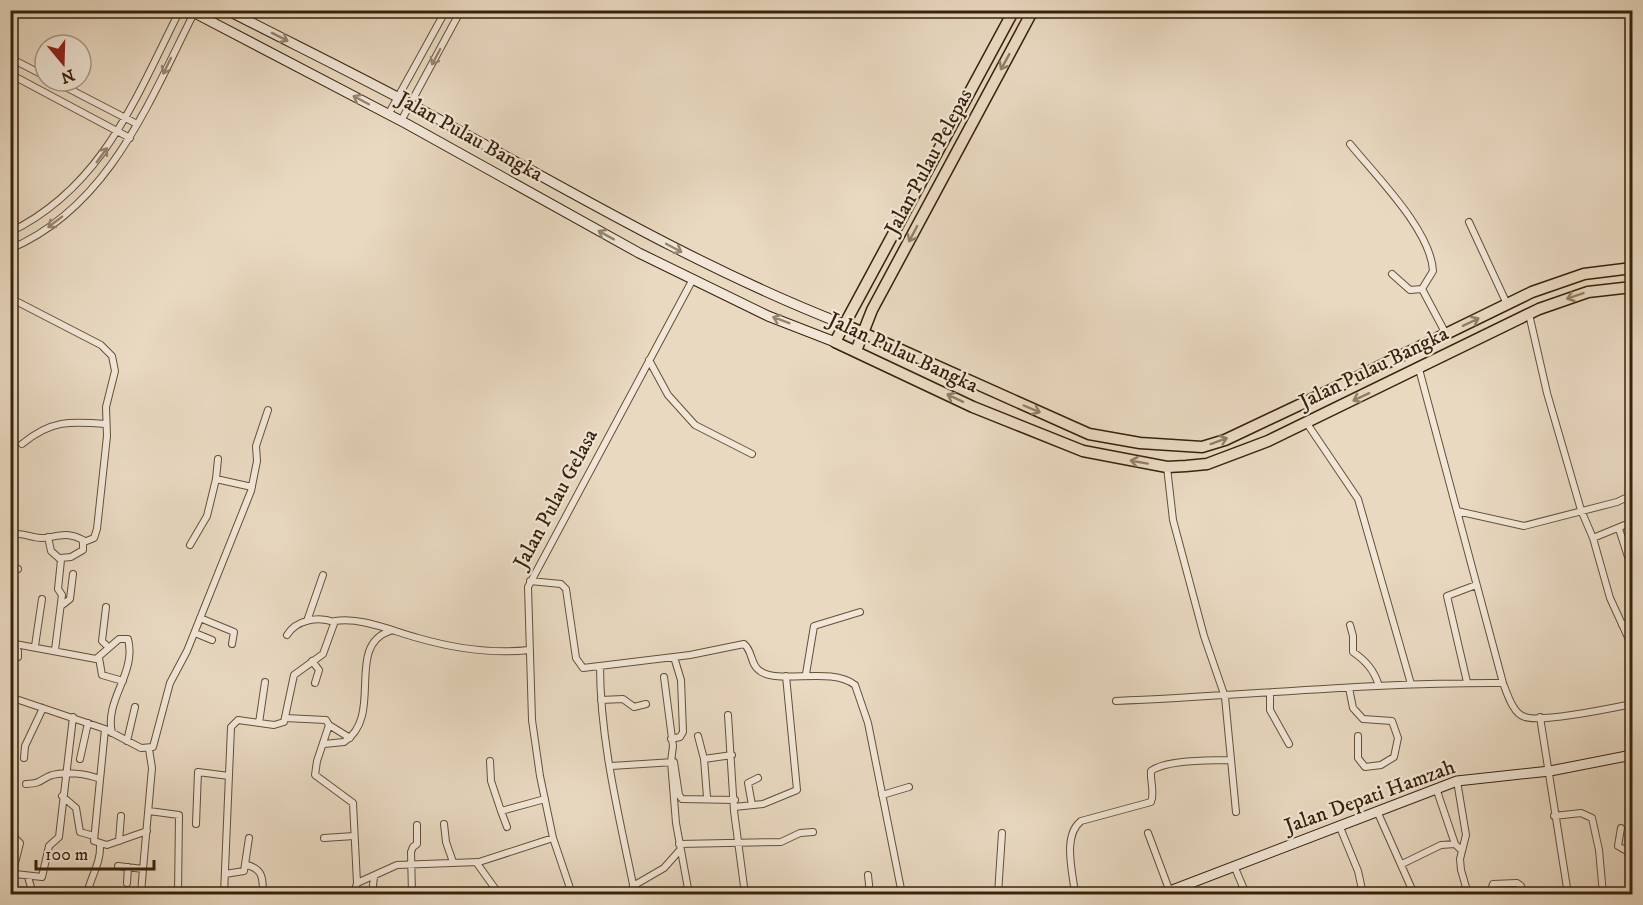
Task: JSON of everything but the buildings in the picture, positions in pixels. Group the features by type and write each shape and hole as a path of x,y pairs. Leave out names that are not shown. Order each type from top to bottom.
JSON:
{"highway":[{"name":"Jalan Pulau Pelepas","path":"835,342 1014,10"},
{"name":"Jalan Pulau Pelepas","path":"856,351 872,310 1033,10"},
{"name":"Jalan Pulau Bangka","path":"843,324 1089,434 1181,448 1202,447 1225,440 1532,292 1584,274 1632,268"},
{"name":"Jalan Pulau Bangka","path":"835,342 973,407 1083,451 1167,467 1215,461 1306,422 1529,314 1588,292 1632,287"},
{"path":"1383,365 1391,382"}],"main road":[{"name":"Jalan Pulau Bangka","path":"227,10 410,104 607,213 713,268 777,298 843,324"},
{"name":"Jalan Pulau Bangka","path":"191,12 388,114 639,253 768,316 835,342"},
{"name":"Jalan Depati Hamzah","path":"1166,894 1436,788 1457,782 1550,771 1632,755"}],"street":[{"path":"10,232 63,200 97,162 118,131 180,10"},
{"path":"388,114 446,10"},
{"path":"401,121 461,10"},
{"path":"10,249 46,230 84,198 108,172 130,138 191,12"},
{"path":"10,58 33,70"},
{"path":"10,75 130,138"},
{"path":"77,93 137,124"},
{"path":"1350,144 1415,225 1426,246 1433,271 1422,289"},
{"path":"1469,222 1507,304"},
{"path":"1392,274 1410,290 1422,289"},
{"name":"Jalan Pulau Gelasa","path":"572,894 553,838 532,720 527,601 531,581 693,279"},
{"path":"1422,289 1446,334"},
{"path":"10,298 36,309 109,352 115,371 106,407 97,529 94,538 84,542 68,534 48,537 10,534"},
{"path":"1529,314 1547,393 1581,510 1593,538 1610,598 1632,646"},
{"path":"649,360 668,394 695,425 752,454"},
{"path":"1419,369 1503,683 1516,712 1525,717 1540,717 1594,712 1632,704"},
{"path":"149,749 154,744 170,683 195,633 252,487 257,461 256,446 268,410"},
{"path":"22,444 46,426 65,422 106,423"},
{"path":"1306,422 1351,485 1358,500 1411,684"},
{"path":"190,545 207,516 216,479 218,459"},
{"path":"1167,467 1173,520 1204,636 1225,697 1236,812"},
{"path":"216,479 252,487"},
{"path":"1456,511 1520,526 1617,502 1632,495"},
{"path":"1593,538 1632,522"},
{"path":"1619,529 1632,569"},
{"path":"48,537 51,551 60,558 78,555 84,542"},
{"path":"55,650 62,596 58,590 60,558"},
{"path":"61,606 70,599 73,574"},
{"path":"307,621 323,575"},
{"path":"531,581 561,584 566,589 576,658 583,668 674,657 744,644 751,651 759,671 786,676 806,674 838,679 855,686 864,706 902,894"},
{"path":"1467,682 1447,596 1476,585"},
{"path":"35,646 42,599"},
{"path":"106,607 102,641 108,647"},
{"path":"806,674 814,626 860,612"},
{"path":"200,618 234,632 232,644"},
{"path":"287,635 296,624 327,619 334,622 357,621 440,644 495,652 529,650"},
{"path":"1622,625 1632,621"},
{"path":"224,894 228,776 233,723 238,720 278,725 284,722 294,675 323,654 334,622"},
{"path":"1350,625 1353,652 1363,658 1372,670 1379,686"},
{"path":"324,744 335,744 350,738 360,725 366,708 364,681 367,659 377,638 391,631"},
{"path":"195,633 212,640"},
{"path":"10,638 15,644 18,657"},
{"path":"112,733 110,711 123,681 129,655 128,639 119,639 99,658 102,675 123,681"},
{"path":"15,644 35,646 81,657 99,658"},
{"path":"671,739 680,737 683,732 681,680 674,657"},
{"path":"312,661 319,670 315,683"},
{"path":"600,666 601,700 611,766 635,894"},
{"path":"10,684 14,672"},
{"path":"734,807 752,805 798,790 786,676"},
{"path":"664,677 680,847 689,894"},
{"path":"259,723 265,682"},
{"path":"1116,701 1225,697 1411,684 1503,683"},
{"path":"1349,688 1353,708 1363,719 1392,721 1398,738 1394,757 1381,765 1365,767 1358,758 1358,736"},
{"path":"1270,694 1270,710 1288,744"},
{"path":"11,699 73,717 149,749"},
{"path":"601,700 623,699 634,707 646,704"},
{"path":"128,741 135,707"},
{"path":"24,758 25,746 43,708"},
{"path":"728,715 734,807 746,894"},
{"path":"10,840 16,839 20,843 14,867 15,874 40,878 44,875 49,846 59,837 64,776 73,717"},
{"path":"1540,717 1568,894"},
{"path":"285,718 325,719 329,725 350,738"},
{"path":"80,759 88,723"},
{"path":"329,725 317,761 315,775 351,800 355,811 357,883 354,894"},
{"path":"105,729 94,841 100,845 147,831"},
{"path":"698,735 704,759 707,797"},
{"path":"141,894 152,768 149,749"},
{"path":"704,759 732,755"},
{"path":"1075,894 1070,837 1074,826 1081,820 1151,802 1153,793 1150,780 1151,771 1155,768 1180,763 1230,760"},
{"path":"490,761 491,782 507,827"},
{"path":"611,766 676,763 680,797 735,800"},
{"path":"196,824 198,772 228,776"},
{"path":"26,784 42,783 51,776 89,775 100,779"},
{"path":"752,805 748,783 758,777"},
{"path":"1457,782 1466,835 1461,870 1468,894"},
{"path":"882,795 909,786"},
{"path":"1436,788 1455,844 1462,851"},
{"path":"62,796 76,808 80,832 94,836"},
{"path":"501,811 545,799"},
{"path":"149,811 179,815 178,894"},
{"path":"1377,811 1414,894"},
{"path":"1554,816 1581,813 1591,816 1597,836 1603,894"},
{"path":"119,841 121,816"},
{"path":"444,824 446,842 453,862"},
{"path":"412,894 412,848 417,844 417,825"},
{"path":"1339,825 1358,871 1363,894"},
{"path":"1621,828 1618,846 1631,854 1632,872"},
{"path":"633,886 664,868 680,847 782,842 800,833 813,832"},
{"path":"998,894 1002,833"},
{"path":"1148,833 1166,894"},
{"path":"324,838 354,836"},
{"path":"225,874 244,871 247,865 249,838"},
{"path":"357,883 397,865 476,862 553,838"},
{"path":"1402,864 1441,845 1455,844"},
{"path":"87,894 90,879 99,864 100,845"},
{"path":"476,862 500,894"},
{"path":"247,865 256,867 261,874 263,894"},
{"path":"118,866 143,869"},
{"path":"127,883 128,867"},
{"path":"1235,868 1246,894"},
{"path":"868,875 870,894"},
{"path":"28,877 33,894"},
{"path":"372,894 374,877"},
{"path":"1490,894 1493,885 1516,883 1521,886 1523,894"}]}
